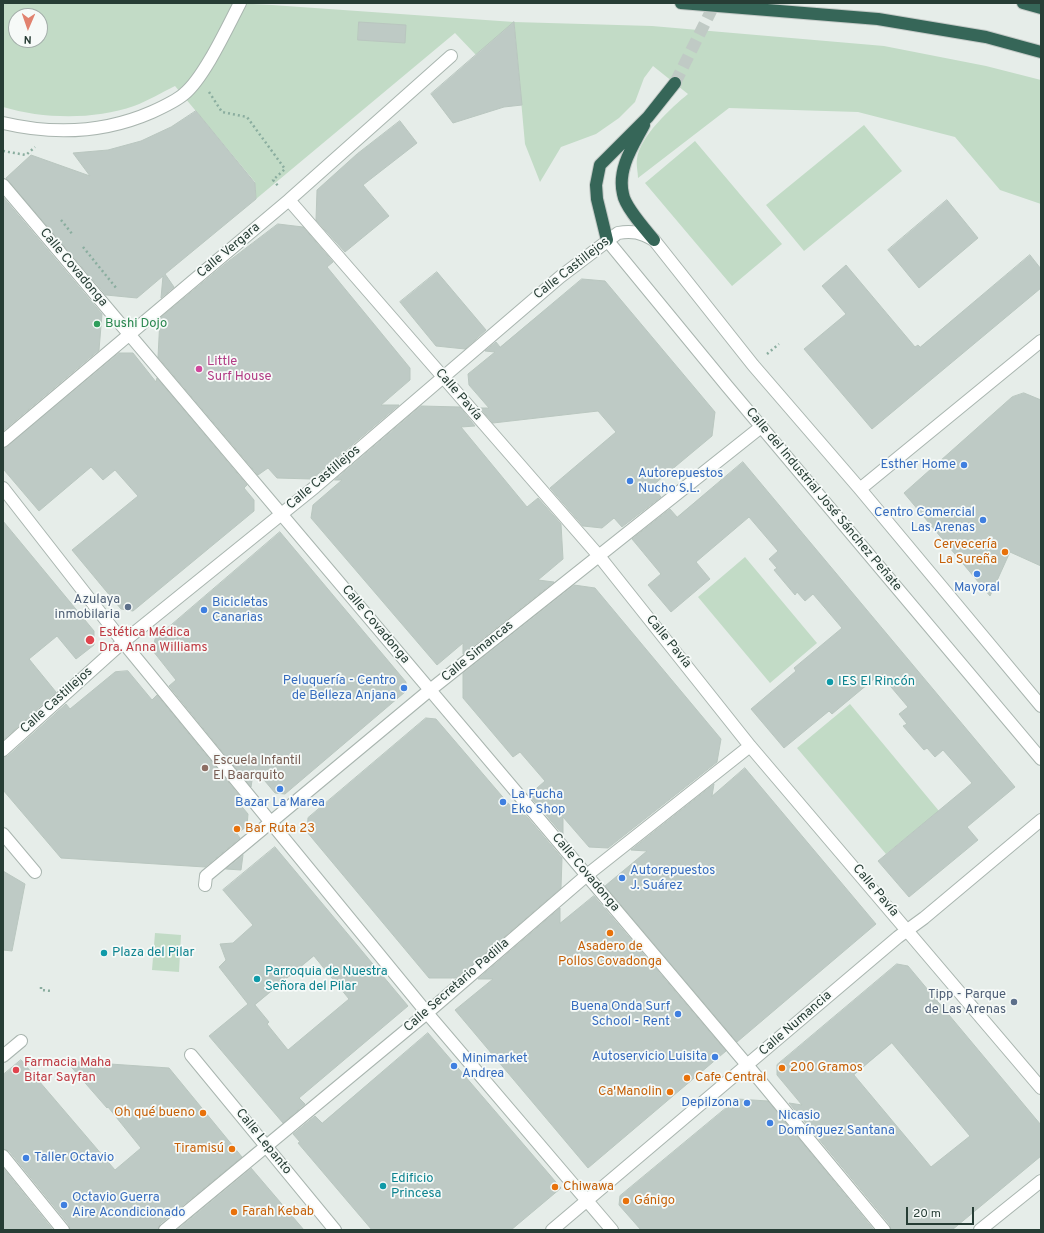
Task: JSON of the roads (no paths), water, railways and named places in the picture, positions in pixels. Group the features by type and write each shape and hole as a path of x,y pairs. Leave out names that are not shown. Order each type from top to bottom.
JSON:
{"highway":[{"path":"681,3 878,19 986,37 1041,52"},
{"path":"1023,3 1041,8"},
{"path":"607,240 597,199 597,174 600,165 607,156 648,117 675,82"},
{"path":"648,117 626,162 622,179 623,195 654,240"}],"street":[{"path":"3,123 52,131 105,128 134,120 161,108 185,94 199,76 225,33 240,3"},
{"name":"Calle Vergara","path":"3,441 289,200 451,56"},
{"name":"Calle Covadonga","path":"3,185 748,1066 884,1230"},
{"name":"Calle Pavía","path":"289,200 599,556 750,746 908,929 1041,1088"},
{"name":"Calle Castillejos","path":"3,750 123,642 281,514 560,277 607,240 618,233 629,230 640,233 654,240"},
{"name":"Calle del Industrial José Sánchez Peñate","path":"607,240 1041,759"},
{"path":"654,240 753,365 860,489 1041,706"},
{"path":"860,489 1041,341"},
{"name":"Calle Simancas","path":"205,886 206,876 430,690 761,426"},
{"path":"3,488 123,642 427,1013 612,1230"},
{"name":"Calle Secretario Padilla","path":"165,1230 307,1110 427,1013 586,875 750,746"},
{"name":"Calle Numancia","path":"552,1230 748,1066 908,929 924,918 1041,820"},
{"path":"3,834 35,872"},
{"path":"3,1056 21,1041"},
{"name":"Calle Lepanto","path":"191,1055 335,1230"},
{"path":"3,1156 63,1230"},
{"path":"980,1230 1041,1181"}],"tunnel":[{"path":"675,83 715,3"}],"place":[{"name":"Bushi Dojo","path":"97,324"},
{"name":"Little Surf House","path":"199,369"},
{"name":"Esther Home","path":"964,465"},
{"name":"Autorepuestos Nucho S.L.","path":"630,481"},
{"name":"Centro Comercial Las Arenas","path":"983,520"},
{"name":"Cervecería La Sureña","path":"1005,552"},
{"name":"Mayoral","path":"977,574"},
{"name":"Azulaya inmobilaria","path":"128,607"},
{"name":"Bicicletas Canarias","path":"204,610"},
{"name":"Estética Médica Dra. Anna Williams","path":"90,640"},
{"name":"IES El Rincón","path":"830,682"},
{"name":"Peluquería - Centro de Belleza Anjana","path":"404,688"},
{"name":"Escuela Infantil El Baarquito","path":"205,768"},
{"name":"Bazar La Marea","path":"280,789"},
{"name":"La Fucha Eko Shop","path":"503,802"},
{"name":"Bar Ruta 23","path":"237,829"},
{"name":"Autorepuestos J. Suárez","path":"622,878"},
{"name":"Asadero de Pollos Covadonga","path":"610,933"},
{"name":"Plaza del Pilar","path":"104,953"},
{"name":"Parroquia de Nuestra Señora del Pilar","path":"257,979"},
{"name":"Tipp - Parque de Las Arenas","path":"1014,1002"},
{"name":"Buena Onda Surf School - Rent","path":"678,1014"},
{"name":"Autoservicio Luisita","path":"715,1057"},
{"name":"Minimarket Andrea","path":"454,1066"},
{"name":"200 Gramos","path":"782,1068"},
{"name":"Farmacia Maha Bitar Sayfan","path":"16,1070"},
{"name":"Cafe Central","path":"687,1078"},
{"name":"Ca'Manolin","path":"670,1092"},
{"name":"Depilzona","path":"747,1103"},
{"name":"Oh qué bueno","path":"203,1113"},
{"name":"Nicasio Domínguez Santana","path":"770,1123"},
{"name":"Tiramisú","path":"232,1149"},
{"name":"Taller Octavio","path":"26,1158"},
{"name":"Edificio Princesa","path":"383,1186"},
{"name":"Chiwawa","path":"555,1187"},
{"name":"Gánigo","path":"626,1201"},
{"name":"Octavio Guerra Aire Acondicionado","path":"64,1205"},
{"name":"Farah Kebab","path":"234,1212"}]}
